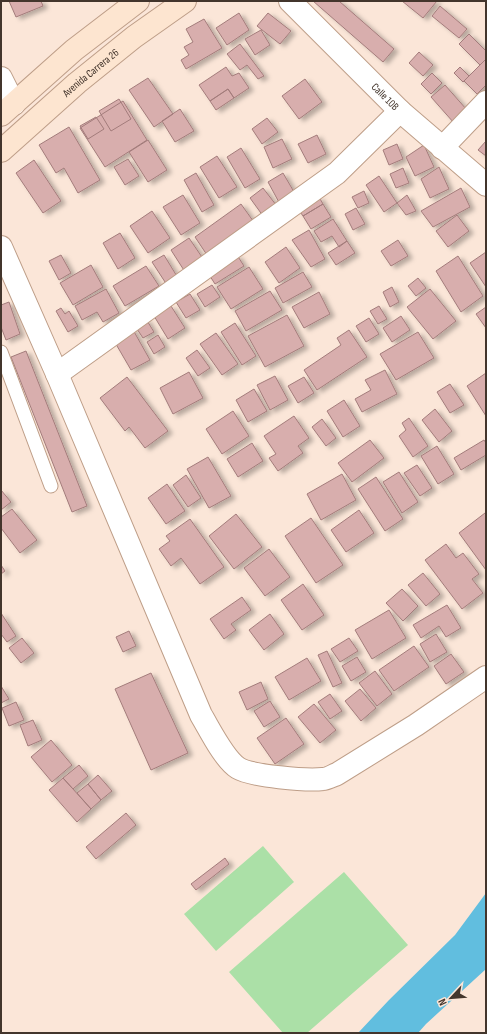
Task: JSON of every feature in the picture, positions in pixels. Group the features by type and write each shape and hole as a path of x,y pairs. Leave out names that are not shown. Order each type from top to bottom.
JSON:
{"main road":[{"path":"7,109 74,50 138,1"},
{"name":"Avenida Carrera 26","path":"1,151 77,83 134,37 185,1"}],"street":[{"name":"Calle 10B","path":"290,1 400,111 486,185"},
{"path":"1,78 7,109"},
{"path":"442,148 486,102"},
{"path":"57,374 337,173 400,111"},
{"path":"1,247 57,374 201,715 231,762 239,769 300,780 324,779 337,774 416,725 486,677"}],"lane":[{"path":"1,352 51,486"}],"green space":[{"path":"263,846 294,882 216,951 184,914"},
{"path":"344,872 408,945 307,1033 283,1033 229,972"}],"water":[{"path":"486,893 486,969 418,1033 358,1033 455,935"}],"building":[{"path":"9,1 41,1 43,6 16,17"},
{"path":"313,1 339,1 394,49 383,62"},
{"path":"402,1 437,1 423,18"},
{"path":"440,6 467,29 459,38 432,16"},
{"path":"239,13 249,30 227,45 216,28"},
{"path":"268,13 291,31 280,44 257,26"},
{"path":"204,19 222,48 186,69 181,60 189,55 184,47 193,42 186,29"},
{"path":"261,30 270,45 255,55 245,39"},
{"path":"469,34 486,51 486,59 480,65 459,44"},
{"path":"240,44 264,76 258,79 247,65 240,70 227,54"},
{"path":"419,52 433,65 423,76 409,63"},
{"path":"486,59 486,85 477,94 464,81"},
{"path":"226,67 232,76 239,73 249,88 234,98 228,89 210,101 199,85"},
{"path":"460,67 469,76 463,82 454,73"},
{"path":"432,73 442,83 431,94 421,84"},
{"path":"148,78 173,114 154,127 129,90"},
{"path":"305,79 322,102 299,119 282,96"},
{"path":"445,85 467,110 454,123 431,97"},
{"path":"228,89 234,98 216,110 210,101"},
{"path":"119,99 131,119 111,131 99,111"},
{"path":"123,101 147,140 105,167 80,128"},
{"path":"180,109 194,131 175,142 162,121"},
{"path":"96,117 104,129 88,139 80,126"},
{"path":"267,118 278,132 262,144 252,129"},
{"path":"69,127 100,180 78,193 64,168 56,173 39,145"},
{"path":"317,135 326,154 308,163 298,144"},
{"path":"282,139 292,159 273,168 264,147"},
{"path":"148,140 167,170 148,182 129,152"},
{"path":"486,141 486,156 478,150"},
{"path":"397,144 403,159 389,165 383,150"},
{"path":"424,145 434,167 415,176 406,157"},
{"path":"241,148 260,179 245,188 227,157"},
{"path":"217,156 237,187 219,198 200,167"},
{"path":"128,159 139,176 125,185 114,167"},
{"path":"34,160 61,201 43,213 16,173"},
{"path":"439,167 449,189 430,198 421,179"},
{"path":"403,168 409,183 396,188 390,174"},
{"path":"196,173 214,205 202,212 184,180"},
{"path":"283,173 297,197 281,206 268,182"},
{"path":"379,176 397,203 384,212 366,185"},
{"path":"263,188 280,210 266,220 250,198"},
{"path":"461,188 470,207 433,227 421,211"},
{"path":"364,191 369,203 358,208 352,197"},
{"path":"183,195 200,223 181,235 163,207"},
{"path":"407,195 416,211 406,215 397,203"},
{"path":"319,197 323,204 303,216 298,209"},
{"path":"241,204 256,225 209,258 195,237"},
{"path":"323,204 331,217 311,229 303,216"},
{"path":"356,208 365,224 353,230 345,214"},
{"path":"152,211 170,238 148,253 130,226"},
{"path":"457,215 469,231 448,247 436,231"},
{"path":"333,219 347,241 339,247 332,236 321,242 314,231"},
{"path":"309,230 325,259 311,267 292,240"},
{"path":"120,233 135,258 118,269 103,243"},
{"path":"189,238 206,263 187,275 171,250"},
{"path":"398,240 408,256 391,266 381,251"},
{"path":"347,241 355,253 336,265 328,253"},
{"path":"286,247 300,268 279,283 265,262"},
{"path":"486,252 486,287 470,263"},
{"path":"61,255 71,273 59,280 49,261"},
{"path":"164,255 178,278 167,285 152,262"},
{"path":"237,255 244,266 215,284 208,273"},
{"path":"458,256 483,296 461,312 436,271"},
{"path":"91,265 103,287 73,305 60,283"},
{"path":"146,266 159,286 125,306 113,286"},
{"path":"249,267 263,289 231,309 217,287"},
{"path":"303,272 312,287 283,303 275,288"},
{"path":"418,278 426,288 416,296 408,286"},
{"path":"212,285 220,297 205,307 197,294"},
{"path":"392,287 399,302 390,307 383,292"},
{"path":"106,289 119,313 103,322 97,312 82,320 75,306"},
{"path":"430,289 456,321 433,339 407,307"},
{"path":"270,291 282,310 246,331 235,311"},
{"path":"319,292 330,314 304,328 292,307"},
{"path":"190,294 200,310 186,318 176,302"},
{"path":"9,302 20,334 6,340 1,327 1,305"},
{"path":"171,306 185,328 168,339 154,316"},
{"path":"379,306 387,319 378,324 370,311"},
{"path":"486,307 486,328 476,314"},
{"path":"61,308 65,314 69,311 78,326 68,332 56,311"},
{"path":"287,315 304,346 265,367 248,336"},
{"path":"401,316 410,330 392,342 383,328"},
{"path":"369,318 379,334 366,342 356,326"},
{"path":"146,319 154,332 143,338 135,326"},
{"path":"235,323 256,356 242,365 221,332"},
{"path":"132,328 150,360 131,370 113,339"},
{"path":"349,330 367,357 317,390 304,370 341,345 337,338"},
{"path":"418,332 434,358 396,380 380,354"},
{"path":"216,333 238,364 222,375 200,344"},
{"path":"158,335 165,347 154,354 147,342"},
{"path":"197,350 210,368 198,376 186,358"},
{"path":"26,351 87,506 72,512 11,357"},
{"path":"385,370 397,394 362,412 355,399 371,390 365,380"},
{"path":"189,372 203,398 173,414 160,388"},
{"path":"486,373 486,416 467,386"},
{"path":"275,376 288,400 270,410 257,385"},
{"path":"127,377 168,431 145,448 129,427 125,431 100,398"},
{"path":"304,377 314,393 298,403 288,386"},
{"path":"450,384 464,405 450,413 437,392"},
{"path":"254,389 267,411 248,422 236,400"},
{"path":"344,400 360,426 343,437 327,411"},
{"path":"435,409 452,431 439,442 422,420"},
{"path":"233,411 249,436 222,454 206,429"},
{"path":"294,416 309,438 298,446 303,453 278,471 269,458 276,454 264,436"},
{"path":"409,418 428,446 413,457 399,436 406,430 402,423"},
{"path":"322,419 336,438 326,446 312,427"},
{"path":"370,440 384,458 352,482 338,463"},
{"path":"484,440 486,443 486,455 461,470 454,458"},
{"path":"252,443 263,461 238,477 227,459"},
{"path":"437,446 454,474 438,484 421,456"},
{"path":"208,457 231,496 209,508 187,469"},
{"path":"417,465 432,488 420,496 404,473"},
{"path":"399,472 418,502 402,513 383,482"},
{"path":"342,474 356,500 321,520 307,494"},
{"path":"186,475 201,498 188,507 173,485"},
{"path":"376,477 403,519 385,531 358,489"},
{"path":"167,484 185,511 166,524 148,498"},
{"path":"1,490 11,502 1,510"},
{"path":"12,509 37,540 20,553 1,528 1,517"},
{"path":"359,510 374,533 346,552 331,530"},
{"path":"485,513 486,514 486,570 459,533"},
{"path":"236,514 262,547 234,569 209,536"},
{"path":"311,518 343,565 316,583 285,536"},
{"path":"190,519 224,567 200,584 181,558 171,566 159,549 170,541 166,536"},
{"path":"446,544 456,558 463,553 479,574 472,579 483,593 462,609 425,560"},
{"path":"269,549 290,577 265,596 244,568"},
{"path":"1,565 5,571 1,574"},
{"path":"423,573 440,594 426,606 408,585"},
{"path":"303,584 324,615 302,630 281,600"},
{"path":"402,589 418,606 403,621 386,603"},
{"path":"242,597 251,610 231,624 236,630 224,639 210,619"},
{"path":"447,605 461,628 446,637 439,626 421,638 413,625"},
{"path":"389,610 406,638 372,659 355,630"},
{"path":"1,613 16,636 7,642 1,634"},
{"path":"270,614 284,634 264,650 249,630"},
{"path":"129,631 136,646 123,652 116,637"},
{"path":"436,634 447,652 430,662 420,644"},
{"path":"22,638 34,653 21,663 9,648"},
{"path":"349,638 358,651 340,662 331,649"},
{"path":"414,646 429,667 394,691 379,670"},
{"path":"327,651 342,683 333,687 318,655"},
{"path":"451,654 464,672 446,684 434,666"},
{"path":"357,657 366,672 351,681 342,666"},
{"path":"307,658 321,681 289,700 275,677"},
{"path":"375,671 392,694 377,706 359,683"},
{"path":"151,673 188,753 151,770 115,689"},
{"path":"261,682 268,699 247,710 239,692"},
{"path":"1,686 9,699 1,703"},
{"path":"360,689 376,708 361,721 345,701"},
{"path":"330,694 342,711 330,719 318,702"},
{"path":"270,701 280,717 264,727 254,711"},
{"path":"16,702 24,720 9,726 2,708"},
{"path":"314,704 336,730 320,743 298,717"},
{"path":"286,718 304,744 275,764 257,738"},
{"path":"33,720 42,740 28,746 20,725"},
{"path":"51,740 72,765 52,782 31,757"},
{"path":"79,765 88,776 73,789 63,778"},
{"path":"98,775 112,791 101,800 88,784"},
{"path":"63,778 91,809 77,822 49,790"},
{"path":"88,784 101,800 91,809 77,793"},
{"path":"126,813 136,825 96,859 86,847"},
{"path":"225,858 229,864 196,890 191,884"}]}
